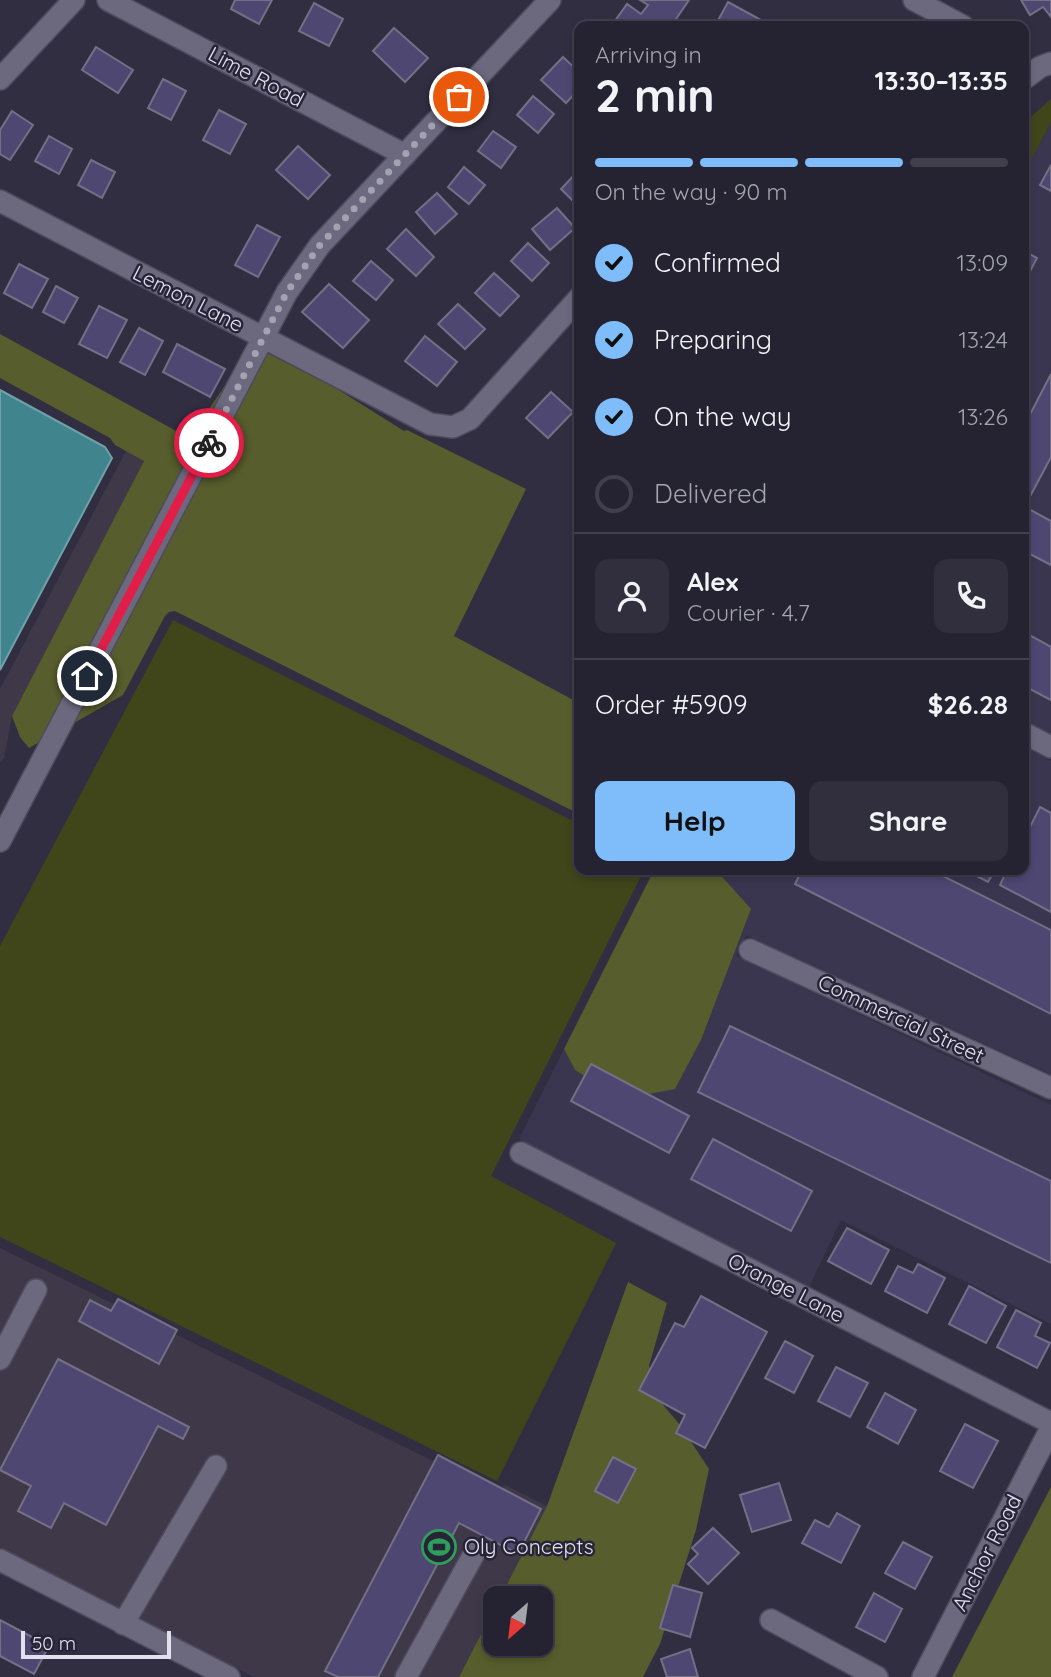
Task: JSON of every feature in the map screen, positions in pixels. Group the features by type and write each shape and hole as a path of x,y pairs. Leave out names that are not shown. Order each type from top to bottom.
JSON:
{"street":[{"path":"0,79 74,0"},
{"name":"Lime Road","path":"108,0 405,155"},
{"path":"0,841 287,292 320,245 550,0"},
{"path":"914,0 954,21"},
{"name":"Lemon Lane","path":"0,201 430,424 453,427 470,419 574,304"},
{"path":"1029,736 1051,747"},
{"name":"Commercial Street","path":"750,950 1051,1088"},
{"name":"Orange Lane","path":"521,1153 1051,1426"},
{"path":"0,1359 36,1290"},
{"name":"Anchor Road","path":"923,1677 1051,1426"},
{"path":"123,1624 216,1466"},
{"path":"406,1677 475,1552"},
{"path":"0,1560 229,1677"},
{"path":"771,1620 877,1677"}],"shaded area":[{"path":"1051,99 1051,122 1029,164 1029,119"},
{"path":"1051,122 1051,734 1029,723 1029,164"},
{"path":"0,334 189,438 235,371 41,741 29,748 20,737 12,716 144,461 115,445 110,438 0,378"},
{"path":"267,353 334,387 404,431 407,430 526,489 454,636 574,700 574,811 175,611 165,616 123,695 74,723"},
{"path":"0,390 105,447 112,458 0,670"},
{"path":"126,451 145,460 12,716 4,758 0,762 0,689"},
{"path":"173,620 574,821 574,875 642,875 491,1176 616,1243 497,1481 0,1237 0,946"},
{"path":"1029,750 1051,761 1051,1074 746,935 736,956 1051,1105 1051,1324 841,1220 809,1287 519,1139 564,1049 575,1070 675,1089 701,1040 751,909 721,875 1029,875"},
{"path":"651,875 721,875 751,909 701,1040 675,1089 622,1099 575,1070 564,1049"},
{"path":"0,1248 492,1490 501,1489 505,1485 547,1506 506,1586 483,1586 483,1630 459,1677 254,1677 0,1547"},
{"path":"628,1282 667,1303 649,1366 659,1400 680,1425 709,1469 696,1530 660,1644 643,1677 459,1677 483,1630 483,1656 553,1656 553,1586 506,1586 547,1506"},
{"path":"1051,1487 1051,1677 952,1677"}],"building":[{"path":"235,0 272,0 259,24 231,9"},
{"path":"640,0 689,0 675,21 615,21 627,4 641,14 648,5"},
{"path":"1021,0 1051,0 1051,17 1043,7 1030,15"},
{"path":"728,2 763,21 718,21"},
{"path":"314,3 343,19 329,46 299,31"},
{"path":"394,28 428,58 405,82 373,51"},
{"path":"96,47 133,70 118,93 82,70"},
{"path":"563,57 574,67 574,94 566,103 541,80"},
{"path":"163,79 186,91 171,120 148,108"},
{"path":"533,96 554,114 538,133 517,115"},
{"path":"219,110 246,124 230,154 203,140"},
{"path":"12,111 33,125 10,160 0,154 0,130"},
{"path":"493,131 516,147 501,168 478,151"},
{"path":"49,136 72,149 59,174 35,161"},
{"path":"298,146 330,175 308,199 276,170"},
{"path":"91,160 115,172 102,198 78,185"},
{"path":"1051,165 1051,191 1040,185"},
{"path":"464,167 485,185 469,204 448,187"},
{"path":"574,175 574,202 561,189"},
{"path":"437,193 457,214 435,234 416,212"},
{"path":"557,208 574,227 550,250 532,229"},
{"path":"257,225 280,237 258,277 235,265"},
{"path":"406,229 434,257 416,276 387,249"},
{"path":"528,243 549,263 532,281 511,261"},
{"path":"1029,254 1037,258 1029,273"},
{"path":"371,261 393,280 376,300 353,281"},
{"path":"19,264 48,279 32,308 4,293"},
{"path":"494,273 519,296 500,316 475,293"},
{"path":"329,284 369,320 343,348 302,312"},
{"path":"56,286 78,298 64,323 43,312"},
{"path":"458,304 485,329 465,349 438,324"},
{"path":"99,306 127,320 107,358 79,344"},
{"path":"139,328 163,341 145,375 120,362"},
{"path":"425,336 457,362 437,386 405,361"},
{"path":"177,344 225,369 210,397 163,372"},
{"path":"1051,374 1051,457 1029,498 1029,416"},
{"path":"551,392 573,412 548,438 526,418"},
{"path":"1029,509 1051,521 1051,565 1029,554"},
{"path":"1029,635 1051,647 1051,700 1029,689"},
{"path":"1040,807 1051,813 1051,912 1000,885 1005,875 1029,875 1029,829"},
{"path":"800,875 941,875 1051,930 1051,1014 795,884"},
{"path":"975,875 992,875 988,882"},
{"path":"730,1026 1051,1181 1051,1263 698,1092"},
{"path":"591,1064 689,1116 669,1153 571,1101"},
{"path":"713,1139 812,1191 791,1231 691,1179"},
{"path":"847,1228 889,1250 871,1284 828,1261"},
{"path":"918,1264 945,1278 927,1313 885,1291 898,1266 913,1273"},
{"path":"969,1286 1006,1306 986,1343 949,1324"},
{"path":"701,1296 767,1332 705,1448 676,1433 685,1415 639,1390 675,1323 684,1327"},
{"path":"118,1299 177,1330 159,1364 79,1321 90,1300 111,1311"},
{"path":"1016,1310 1041,1323 1035,1336 1050,1343 1037,1368 997,1347"},
{"path":"785,1341 813,1356 794,1393 765,1378"},
{"path":"58,1359 189,1427 183,1439 158,1426 106,1525 64,1503 51,1528 18,1511 31,1486 0,1470"},
{"path":"836,1367 868,1383 850,1417 818,1401"},
{"path":"885,1393 916,1410 898,1444 867,1427"},
{"path":"965,1424 998,1441 973,1488 940,1471"},
{"path":"438,1455 541,1509 518,1554 459,1523 378,1677 338,1677 325,1671"},
{"path":"613,1457 636,1469 618,1503 595,1491"},
{"path":"779,1483 791,1520 752,1532 740,1495"},
{"path":"837,1513 860,1526 841,1563 802,1543 815,1520 829,1527"},
{"path":"713,1528 739,1553 708,1584 688,1564 698,1554 692,1548"},
{"path":"903,1542 932,1557 915,1589 885,1573"},
{"path":"673,1585 702,1593 690,1637 660,1628"},
{"path":"874,1593 902,1609 885,1642 856,1627"},
{"path":"0,1620 49,1646 34,1674 0,1656"},
{"path":"690,1649 698,1677 667,1677 661,1659"}],"way so far":[{"path":"209,443 287,292 320,245 459,97"}],"place":[{"name":"Oly Concepts","path":"439,1547"}],"route":[{"path":"87,676 209,443"}]}
